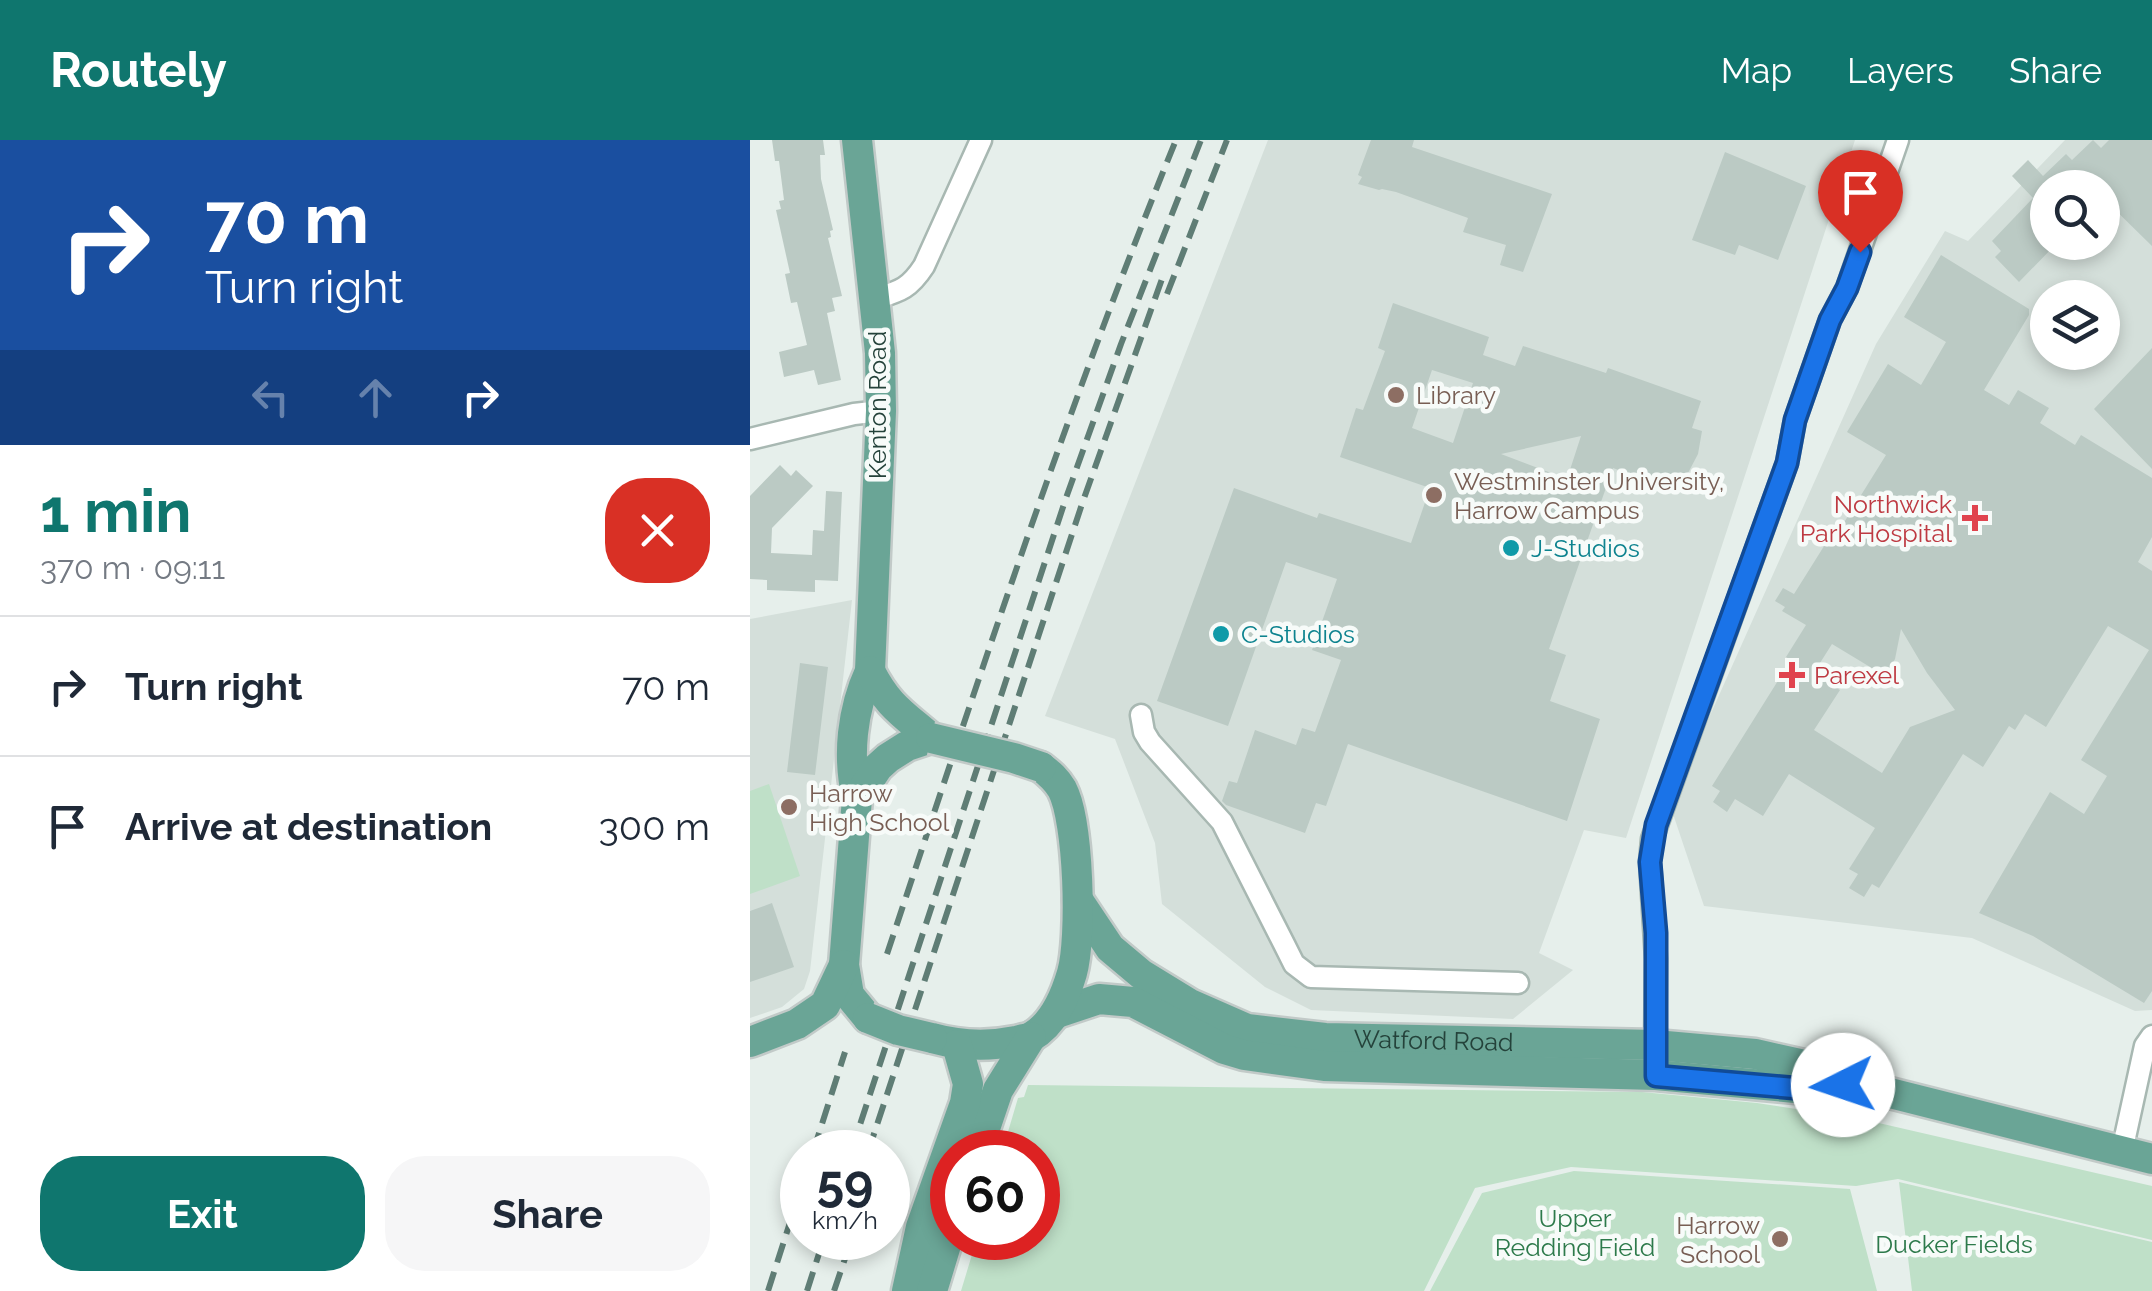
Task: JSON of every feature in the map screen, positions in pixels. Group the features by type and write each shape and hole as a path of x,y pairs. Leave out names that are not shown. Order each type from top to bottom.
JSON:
{"main road":[{"name":"Kenton Road","path":"856,798 850,770 858,697 870,671 881,412 880,353 857,140"},
{"path":"870,671 894,709 930,738 1040,767 1052,775 1067,803 1076,850 1078,900 1073,970 1057,1013 1031,1038 998,1090 984,1130"},
{"path":"868,1018 849,995 844,966 856,798 888,758 930,738"},
{"name":"Watford Road","path":"1078,900 1110,948 1140,974 1190,1004 1246,1030 1656,1060 1817,1090 1832,1083 2144,1152"},
{"path":"750,1042 797,1024 825,1004 844,966"},
{"name":"Watford Road","path":"1057,1013 1100,999 1133,1002 1224,1049 1324,1066 1656,1060"},
{"path":"797,1024 868,1018 945,1041 994,1046 1031,1038"},
{"path":"907,1291 921,1227 966,1103 968,1084 945,1041"},
{"path":"932,1291 941,1260"}],"street":[{"path":"875,299 913,283 981,140"},
{"path":"1656,1060 1652,840 1787,463 1795,420 1830,320 1847,288 1898,140"},
{"path":"750,439 854,414 881,412"},
{"path":"1141,715 1150,742 1216,812 1294,964 1302,972 1311,977 1359,980 1518,983"},
{"path":"2144,1152 2145,1046 2152,1036"}],"shaded area":[{"name":"Westminster University, Harrow Campus","path":"1268,140 1855,140 1626,838 1584,830 1539,953 1573,970 1513,1019 1311,1010 1265,987 1162,904 1155,843 1115,739 1045,716"},
{"name":"Northwick Park Hospital","path":"2065,140 2152,140 2152,1010 2135,1011 1972,938 1704,906 1670,805 1876,344 1945,231 1968,241 2030,176 2030,260 2120,260 2120,170 2036,170"},
{"name":"Harrow High School","path":"852,600 810,971 804,989 782,1007 750,1018 750,619"}],"green space":[{"path":"769,784 800,876 750,894 750,791"},
{"path":"1028,1085 1642,1092 1757,1103 1857,1118 2152,1186 2152,1240 1898,1179 1856,1186 1571,1167 1475,1188 1424,1291 961,1291 970,1260 1060,1260 1060,1130 1009,1130 1018,1098 1024,1097"},
{"name":"Upper Redding Field","path":"1574,1171 1850,1189 1877,1291 1430,1291 1482,1193"},
{"name":"Ducker Fields","path":"1899,1182 2152,1242 2152,1291 1912,1291"}],"building":[{"path":"772,140 823,140 821,179 833,230 828,238 842,296 832,298 835,311 827,313 841,380 818,385 814,370 784,377 779,352 807,345 797,302 791,303 785,274 790,273 776,210 781,209 779,201 784,200"},
{"path":"1371,140 1414,140 1412,147 1552,194 1523,272 1500,265 1506,245 1463,232 1468,218 1396,192 1358,184"},
{"path":"2093,140 2101,148 2109,140 2152,140 2152,246 2120,215 2120,170 2049,170 2066,154 2072,160"},
{"path":"1725,152 1806,186 1778,260 1739,245 1735,255 1692,240"},
{"path":"2028,160 2037,170 2030,170 2030,195 2012,176"},
{"path":"2030,201 2030,260 2040,260 2019,282 1995,257 2001,251 1992,241"},
{"path":"1941,255 2029,309 1984,390 2009,405 2018,390 2049,408 2040,423 2075,445 2081,435 2152,478 2152,537 2138,562 2152,571 2152,991 2144,1003 2033,936 1979,913 2050,792 2084,814 2107,776 2081,760 2149,650 2108,626 2046,727 2025,714 2015,730 2009,726 1983,767 1963,754 1879,888 1872,884 1864,897 1849,888 1858,874 1849,869 1875,828 1789,774 1763,816 1735,799 1727,812 1713,802 1720,791 1712,786 1791,660 1786,657 1806,625 1782,611 1785,607 1775,601 1783,588 1794,594 1886,455 1847,432 1888,364 1921,385 1946,342 1904,317","holes":["1901,629 1955,710 1910,727 1882,773 1814,730 1840,690 1813,674 1832,644 1885,676 1895,659"]},
{"path":"1393,303 1489,337 1483,355 1515,366 1523,346 1606,373 1608,368 1701,401 1692,428 1702,431 1698,454 1682,480 1675,477 1671,489 1613,468 1549,649 1566,655 1550,701 1600,719 1567,821 1348,744 1326,806 1316,803 1305,833 1226,805 1222,801 1229,781 1237,783 1255,730 1296,745 1302,728 1315,732 1341,660 1312,650 1337,579 1286,562 1228,726 1157,701 1234,488 1317,518 1319,513 1411,543 1430,488 1340,457 1356,408 1363,410 1385,351 1378,348","holes":["1432,370 1473,383 1453,443 1412,428","1581,436 1567,479 1501,454"]},
{"path":"2152,348 2152,469 2094,409"},
{"path":"780,465 791,476 796,470 813,486 772,528 771,553 812,555 813,530 824,531 826,491 842,492 838,581 815,580 815,592 767,590 767,580 750,579 750,496"},
{"path":"800,663 828,667 815,775 787,772"},
{"path":"772,903 794,967 750,982 750,911"}],"railway":[{"path":"887,954 1061,443 1176,140"},
{"path":"858,1130 1066,498 1201,140"},
{"path":"1167,294 1227,140"},
{"path":"875,1130 1082,504 1163,276"},
{"path":"820,1130 845,1052"},
{"path":"768,1291 780,1254"},
{"path":"807,1291 817,1260"},
{"path":"834,1291 845,1260"}],"place":[{"name":"Library","path":"1396,395"},
{"name":"Westminster University, Harrow Campus","path":"1434,495"},
{"name":"Northwick Park Hospital","path":"1975,518"},
{"name":"J-Studios","path":"1511,548"},
{"name":"C-Studios","path":"1221,634"},
{"name":"Parexel","path":"1792,675"},
{"name":"Harrow High School","path":"789,807"},
{"name":"Harrow School","path":"1780,1239"}],"route":[{"path":"1843,1085 1832,1083 1817,1090 1656,1076 1656,933 1650,862 1656,825 1787,463 1795,420 1830,320 1860,252"}]}
